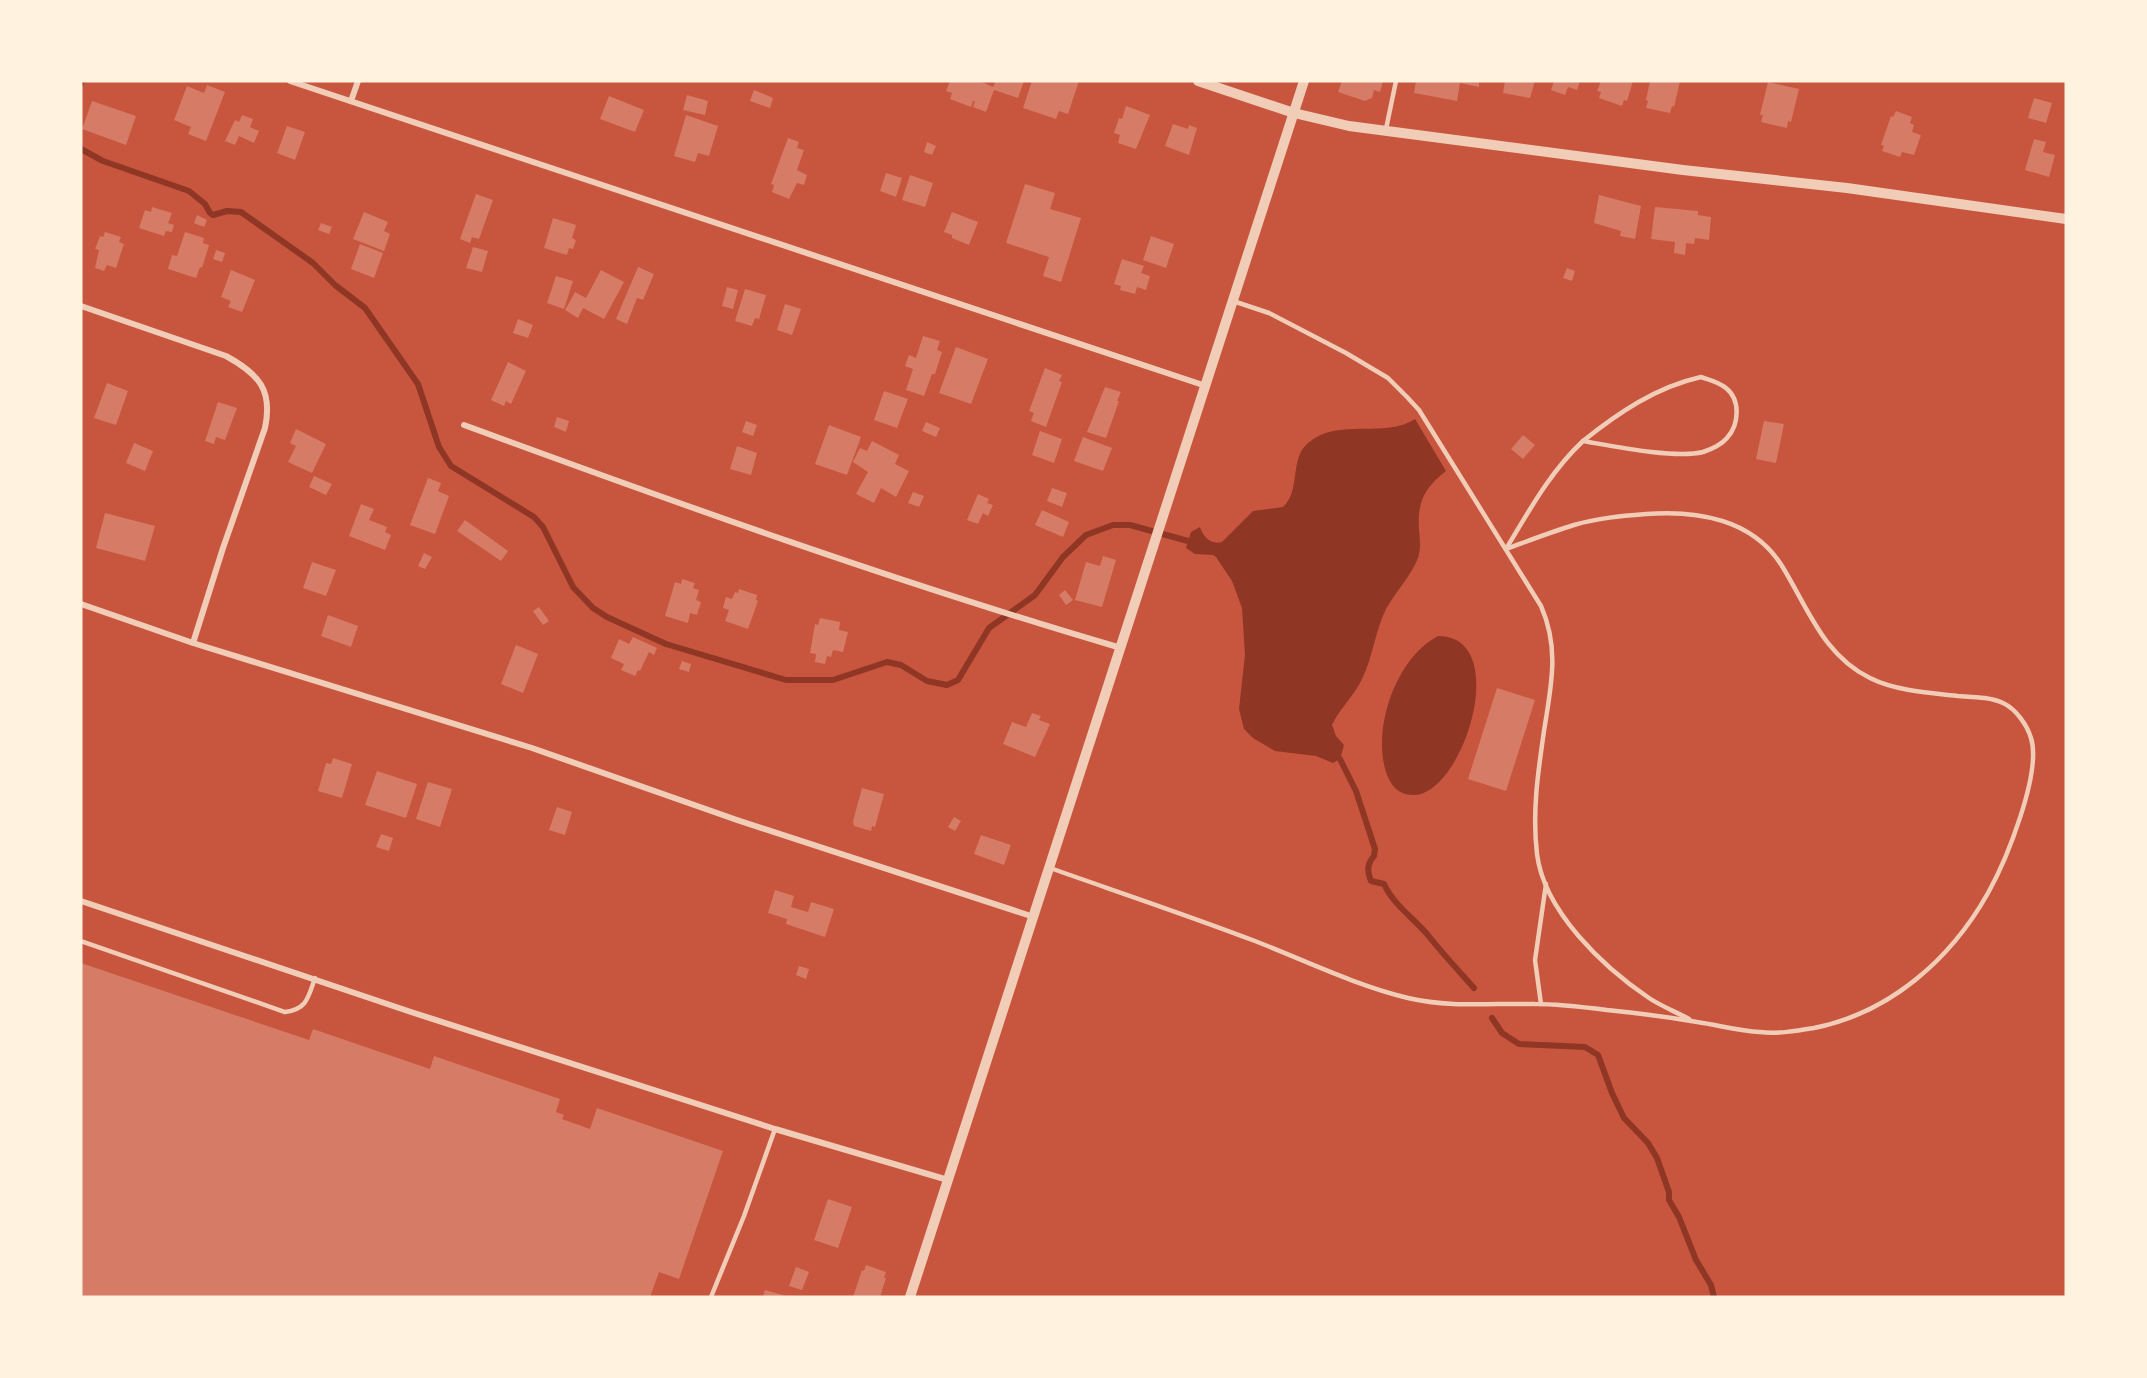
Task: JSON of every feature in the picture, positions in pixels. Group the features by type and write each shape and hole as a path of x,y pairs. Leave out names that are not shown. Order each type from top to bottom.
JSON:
{"street":[{"path":"290,81 1206,386"},
{"path":"351,101 358,81"},
{"path":"1198,81 1294,113 1385,132 1683,170 1847,188 2066,219"},
{"path":"910,1297 1304,81"},
{"path":"81,306 219,353 241,364 261,382 267,397 268,413 265,428 193,643"},
{"path":"464,425 834,558 1022,619 1121,648"},
{"path":"81,604 193,643 532,748 737,820 1034,917"},
{"path":"81,901 422,1015 775,1129 948,1180"}],"lane":[{"path":"1385,132 1396,81"},
{"path":"1233,301 1269,313 1346,353 1388,378 1419,410 1541,606 1548,624 1552,639 1552,676 1534,803 1537,856 1546,884 1560,911 1600,959 1622,979 1651,999 1694,1021"},
{"path":"1506,549 1564,458 1583,441 1606,422 1644,398 1685,381 1701,378 1715,381 1729,389 1738,413 1728,438 1717,447 1701,452 1684,454 1583,441"},
{"path":"1050,868 1205,922 1337,974 1396,994 1449,1004 1541,1004 1612,1010 1762,1033 1814,1028 1855,1016 1899,993 1919,978 1952,945 1991,888 2011,841 2027,793 2033,766 2032,741 2023,722 2004,704 1983,698 1897,687 1872,679 1855,670 1840,659 1820,633 1769,548 1741,528 1724,521 1707,516 1671,512 1611,516 1575,525 1506,549"},
{"path":"1541,1004 1535,960 1546,884"},
{"path":"81,941 285,1012 298,1010 308,999 315,978"},
{"path":"711,1297 744,1216 775,1129"}],"shaded area":[{"path":"1415,419 1446,471 1427,490 1421,504 1418,558 1386,609 1362,679 1332,725 1336,736 1344,745 1340,759 1333,763 1316,756 1275,751 1253,738 1244,729 1239,709 1245,655 1242,608 1232,581 1216,557 1195,554 1186,548 1191,532 1200,527 1208,539 1218,543 1222,542 1253,511 1283,507 1292,492 1296,466 1302,450 1320,435 1347,429 1390,428"},
{"path":"1438,636 1461,643 1473,662 1476,688 1472,717 1462,747 1447,772 1430,790 1411,795 1395,788 1386,772 1382,754 1385,715 1399,677 1410,660 1423,646"}],"building":[{"path":"950,81 980,81 993,87 995,83 990,81 1024,81 1018,98 994,90 986,112 973,107 975,101 971,107 950,99 952,93 946,91"},
{"path":"1032,81 1079,81 1068,114 1059,111 1056,119 1023,108"},
{"path":"1342,81 1383,81 1380,92 1374,90 1372,98 1365,101 1338,92"},
{"path":"1416,81 1479,81 1479,87 1460,83 1457,101 1414,93"},
{"path":"1505,81 1535,81 1530,98 1503,93"},
{"path":"1554,81 1580,81 1577,90 1568,87 1565,95 1551,90"},
{"path":"1601,81 1633,81 1627,101 1624,100 1622,106 1599,98 1601,92 1597,91"},
{"path":"1650,81 1680,81 1674,107 1672,106 1670,113 1646,108"},
{"path":"1768,82 1799,89 1791,122 1788,121 1787,128 1761,122 1763,115 1760,115"},
{"path":"207,85 225,92 206,141 188,134 191,127 174,120 187,86 204,93"},
{"path":"754,90 773,98 770,108 750,101"},
{"path":"687,95 708,101 705,115 683,110"},
{"path":"609,96 644,110 635,132 600,119"},
{"path":"2034,98 2052,103 2046,123 2028,118"},
{"path":"92,101 136,116 126,145 82,129"},
{"path":"1126,106 1150,115 1136,149 1118,143 1120,135 1114,133"},
{"path":"1896,111 1912,117 1910,123 1914,125 1912,132 1921,135 1914,155 1902,152 1900,157 1882,151 1884,146 1881,145 1891,116 1893,117"},
{"path":"242,115 253,119 250,127 259,131 254,143 239,136 235,145 225,141 235,120 239,122"},
{"path":"686,115 718,126 709,156 698,153 695,162 674,156"},
{"path":"1173,124 1188,129 1189,125 1197,128 1189,155 1165,146"},
{"path":"287,126 305,132 295,160 277,153"},
{"path":"788,138 799,142 797,148 804,150 797,170 807,175 804,185 797,183 789,199 772,192 774,185 771,184"},
{"path":"2034,139 2046,142 2043,152 2055,155 2049,177 2025,170"},
{"path":"927,142 936,146 932,155 924,152"},
{"path":"886,173 902,178 896,197 880,191"},
{"path":"910,175 933,183 925,207 902,200"},
{"path":"1025,184 1055,193 1050,209 1081,218 1061,282 1043,276 1049,257 1006,243"},
{"path":"476,194 493,200 479,239 472,237 470,243 460,239"},
{"path":"1599,195 1641,206 1635,239 1620,236 1621,231 1594,223"},
{"path":"152,207 172,213 168,223 174,225 172,232 166,231 164,236 139,228 145,210 151,212"},
{"path":"1655,207 1698,211 1698,215 1711,217 1709,240 1695,238 1694,244 1686,243 1685,255 1674,253 1675,242 1651,239"},
{"path":"364,212 388,222 384,231 390,234 384,251 353,239"},
{"path":"952,212 978,222 969,245 944,232"},
{"path":"197,215 207,220 204,227 194,223"},
{"path":"553,218 576,225 572,238 576,240 573,249 569,248 567,255 544,248"},
{"path":"321,223 332,227 329,234 318,230"},
{"path":"105,232 121,237 119,242 124,244 116,268 107,265 104,271 95,268 99,250 95,249 100,236 103,237"},
{"path":"185,232 204,238 203,243 209,245 202,268 200,267 196,278 168,269 172,255 177,256"},
{"path":"1151,236 1174,244 1166,268 1143,260"},
{"path":"360,244 383,253 374,278 351,269"},
{"path":"473,247 488,251 482,272 466,268"},
{"path":"216,250 225,253 222,262 213,259"},
{"path":"1122,259 1144,266 1141,273 1150,276 1146,290 1137,287 1135,294 1120,290 1121,286 1114,284"},
{"path":"638,267 654,274 643,300 637,298 627,324 616,319"},
{"path":"1567,268 1575,271 1572,281 1563,278"},
{"path":"231,270 255,280 242,312 228,307 231,301 221,297"},
{"path":"601,270 624,282 604,319 583,308 578,318 565,310 575,292 586,298"},
{"path":"556,276 573,281 564,309 547,303"},
{"path":"727,287 738,290 733,309 722,306"},
{"path":"745,289 766,295 759,319 755,318 752,326 735,321"},
{"path":"785,304 801,309 792,335 777,330"},
{"path":"518,319 533,325 528,338 513,333"},
{"path":"923,336 940,341 937,350 942,352 935,374 932,374 924,396 906,390 913,369 905,366 909,355 916,358"},
{"path":"956,347 988,359 971,404 939,393"},
{"path":"508,362 526,371 511,404 506,401 504,406 491,400"},
{"path":"1045,368 1062,375 1059,381 1062,382 1046,427 1031,421 1034,413 1029,411"},
{"path":"107,383 128,391 116,425 94,418"},
{"path":"1105,387 1121,392 1106,438 1087,432"},
{"path":"884,391 908,399 897,428 874,420"},
{"path":"218,402 237,408 225,440 216,437 214,444 205,441"},
{"path":"557,417 569,421 566,432 554,427"},
{"path":"746,421 757,425 753,436 742,432"},
{"path":"1764,421 1784,424 1776,463 1756,459"},
{"path":"926,422 940,428 936,437 922,431"},
{"path":"829,425 861,437 847,475 815,464"},
{"path":"296,429 326,444 312,473 288,462 296,446 290,443"},
{"path":"1040,431 1062,439 1054,463 1032,455"},
{"path":"1523,435 1535,445 1523,459 1511,449"},
{"path":"1083,437 1112,448 1103,471 1074,461"},
{"path":"872,441 899,455 895,464 909,471 896,497 881,488 874,503 856,494 868,472 853,462 860,448 867,451"},
{"path":"134,443 153,451 145,471 126,463"},
{"path":"737,446 757,453 751,475 730,469"},
{"path":"314,476 332,484 326,495 309,487"},
{"path":"428,478 441,483 438,491 449,496 435,534 410,525"},
{"path":"1052,488 1067,493 1062,507 1047,501"},
{"path":"913,492 924,496 919,507 908,503"},
{"path":"978,494 989,499 987,503 993,505 988,516 983,513 978,524 967,520"},
{"path":"361,504 374,509 369,520 387,527 385,532 391,535 385,550 349,536"},
{"path":"1042,510 1069,522 1063,537 1035,525"},
{"path":"105,513 155,526 145,561 96,548"},
{"path":"465,520 508,551 501,561 457,531"},
{"path":"424,553 432,557 425,569 418,566"},
{"path":"1103,556 1116,560 1102,607 1075,600 1086,562 1100,566"},
{"path":"312,562 336,570 326,596 303,588"},
{"path":"682,579 695,583 693,588 699,590 696,600 701,602 697,615 690,613 688,623 665,616 675,582 681,584"},
{"path":"739,589 757,595 756,600 758,601 748,629 725,621 729,610 723,608 726,597 732,599"},
{"path":"1065,590 1073,600 1066,605 1059,595"},
{"path":"539,607 549,621 543,625 533,611"},
{"path":"328,615 358,626 351,647 321,636"},
{"path":"820,618 840,622 839,630 848,632 843,652 833,650 831,657 827,656 825,664 815,662 816,654 810,653 815,624 818,625"},
{"path":"633,637 657,648 654,655 649,652 635,676 621,670 624,664 611,658 619,639 629,644"},
{"path":"516,645 538,654 523,693 501,684"},
{"path":"682,661 691,664 689,672 679,669"},
{"path":"1497,688 1535,700 1506,791 1468,779"},
{"path":"1032,713 1041,716 1039,720 1050,724 1035,757 1003,744 1012,722 1026,727"},
{"path":"333,758 352,764 342,798 318,791 326,763 331,764"},
{"path":"377,771 417,784 406,818 365,805"},
{"path":"428,782 452,789 440,827 416,819"},
{"path":"862,788 884,794 875,827 872,826 871,831 854,826 853,821"},
{"path":"557,807 572,812 565,835 549,830"},
{"path":"954,817 961,821 955,831 948,827"},
{"path":"381,834 393,838 389,851 376,847"},
{"path":"981,835 1011,845 1004,865 974,854"},
{"path":"775,890 794,896 791,907 808,912 811,902 834,909 825,937 786,924 787,919 768,913"},
{"path":"81,963 309,1040 313,1029 430,1069 434,1056 560,1099 556,1112 564,1115 562,1119 590,1129 597,1108 723,1151 679,1279 659,1272 650,1297 81,1297"},
{"path":"799,966 809,969 806,979 796,975"},
{"path":"828,1199 852,1207 838,1248 814,1240"},
{"path":"866,1265 886,1272 880,1297 853,1297 862,1270 864,1271"},
{"path":"796,1267 809,1272 802,1290 789,1286"},
{"path":"765,1290 786,1296 786,1297 763,1297"}],"waterway":[{"path":"81,149 103,161 189,191 205,204 213,215 227,211 241,212 313,263 335,285 365,308 418,384 439,447 451,466 534,517 543,527 573,587 593,608 607,617 666,644 786,680 833,680 887,662 901,665 927,681 947,685 958,680 989,628 1035,595 1063,557 1086,535 1113,525 1130,525 1188,541"},
{"path":"1340,759 1356,791 1375,849 1368,868 1371,881 1384,884 1398,904 1474,988"},
{"path":"1492,1018 1502,1033 1519,1044 1585,1047 1598,1055 1624,1118 1648,1143 1657,1158 1669,1192 1669,1200 1679,1217 1696,1260 1711,1285 1714,1297"}]}
